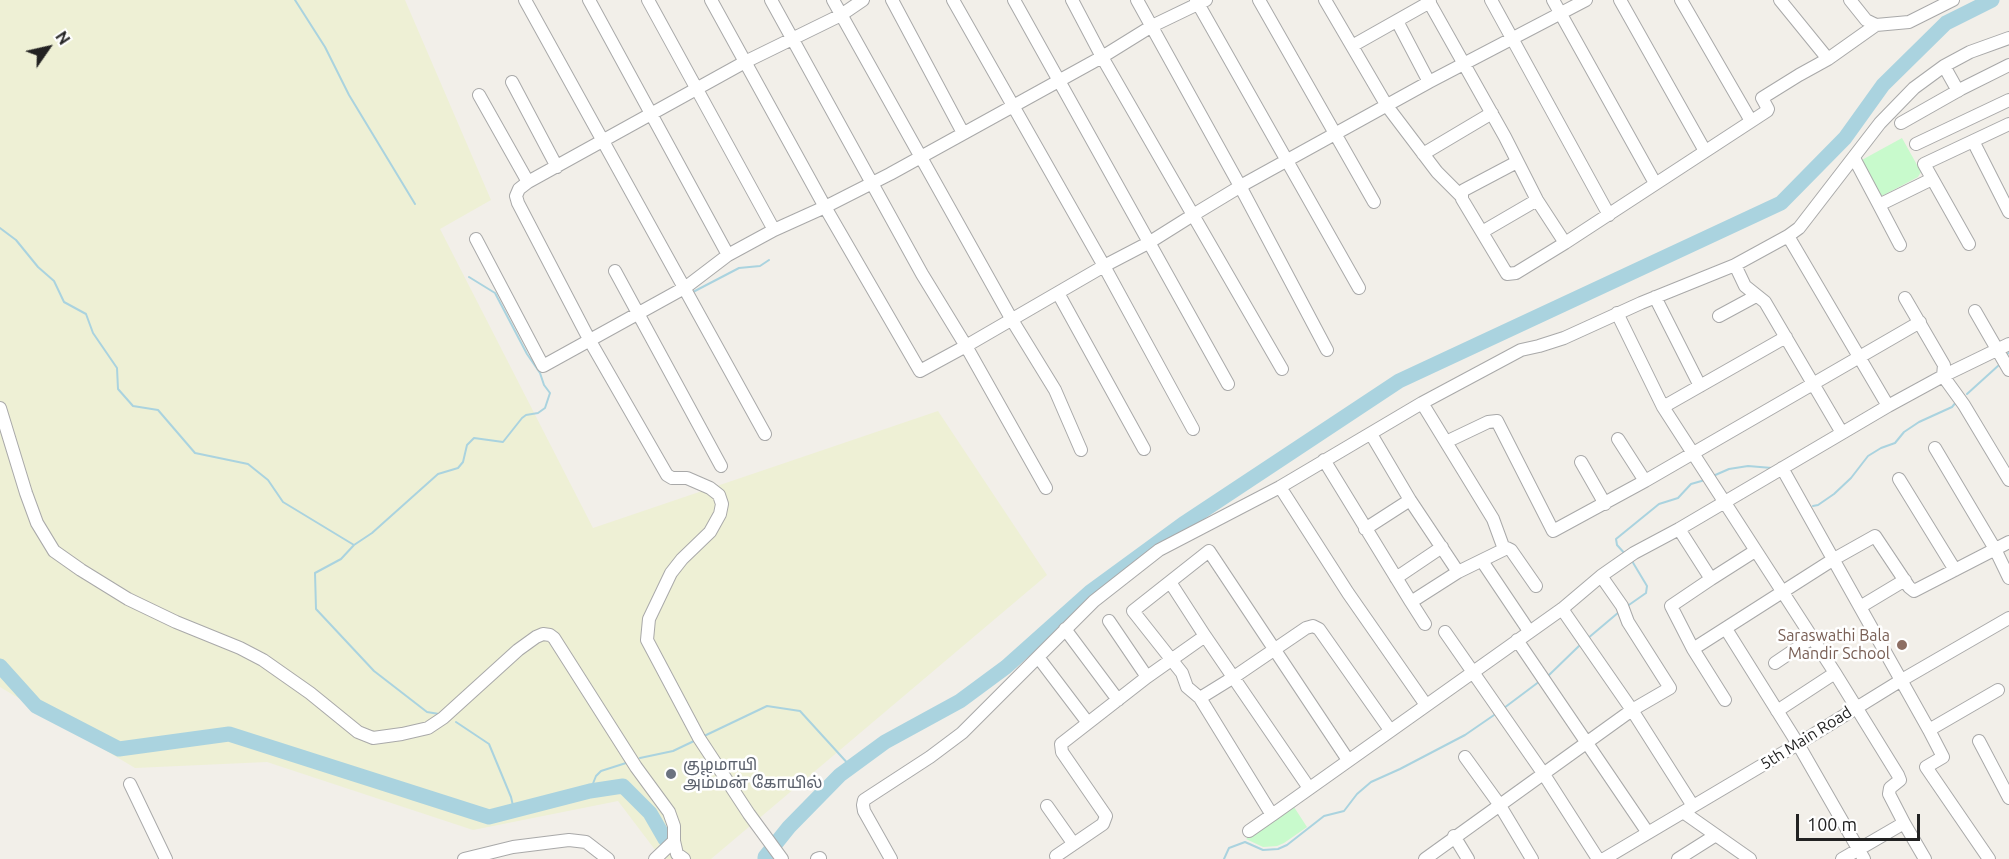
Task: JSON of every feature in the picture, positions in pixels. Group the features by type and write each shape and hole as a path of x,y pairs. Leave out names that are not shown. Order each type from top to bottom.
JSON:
{"street":[{"path":"525,0 686,287 765,434"},
{"path":"589,0 728,255"},
{"path":"648,0 774,230"},
{"path":"711,0 825,207 920,371 1150,242 1240,186 1429,82 1586,0"},
{"path":"771,0 922,274 966,346 1046,489"},
{"path":"832,0 1012,320 1054,390 1080,450"},
{"path":"782,859 699,738 647,640 649,619 671,573 682,558 710,532 720,514 722,504 719,495 710,488 687,478 667,476 590,341 516,196 519,189 528,182 745,62 841,15 863,0"},
{"path":"892,0 963,133"},
{"path":"953,0 1104,266 1193,429"},
{"path":"1014,0 1228,384"},
{"path":"1072,0 1102,57 1281,369"},
{"path":"1137,0 1327,350"},
{"path":"1260,0 1374,202"},
{"path":"1491,0 1609,215"},
{"path":"1553,0 1655,183"},
{"path":"1620,0 1705,151"},
{"path":"1681,0 1751,122"},
{"path":"1780,0 1828,59"},
{"path":"1850,0 1866,20 1875,25"},
{"path":"1328,1 1387,106 1445,181 1461,196 1504,270 1511,275 1609,215 1751,122 1768,109 1762,98 1828,59 1875,25 1909,22 1953,0"},
{"path":"476,239 543,366 686,287 728,255 890,174 1200,1 1359,288"},
{"path":"1352,46 1429,1 1465,63 1537,200 1565,243"},
{"path":"1397,21 1429,82"},
{"path":"891,859 864,811 862,804 864,800 962,733 1094,601 1159,550 1280,487 1422,403 1521,350 1564,338 1617,313 1735,265 1788,236 1799,228 1880,123 1914,88 1944,66 1970,52 2009,38"},
{"path":"1901,123 2009,65"},
{"path":"1944,66 1958,91"},
{"path":"512,82 557,166"},
{"path":"479,95 528,182"},
{"path":"1916,144 2009,100"},
{"path":"1423,154 1492,113"},
{"path":"1969,244 1924,164 2009,124"},
{"path":"1973,141 2009,212"},
{"path":"1854,158 1900,245"},
{"path":"1461,196 1464,190 1517,162"},
{"path":"1879,205 1932,179"},
{"path":"1482,232 1537,200"},
{"path":"1788,236 1888,406"},
{"path":"1735,265 1745,286 1765,302 1842,433"},
{"path":"615,272 721,466"},
{"path":"1058,293 1144,449"},
{"path":"1719,316 1756,296"},
{"path":"1655,297 1700,386"},
{"path":"1905,298 1944,365 1943,376 1964,405 2009,480"},
{"path":"1976,311 1996,351 2009,370"},
{"path":"1617,313 1663,407 1835,673 1900,780 1890,788 1889,794 1925,859"},
{"path":"1446,442 1488,422 1497,421 1552,531 1605,504 1920,322"},
{"path":"1663,407 1786,337"},
{"path":"1249,831 1562,609 1601,576 1635,553 1888,406 2009,344"},
{"path":"1422,403 1493,519 1504,549"},
{"path":"0,408 37,523 54,551 128,599 176,622 231,643 263,660 303,688 358,732 372,738 428,728 443,718 518,650 536,637 543,634 554,638 636,767 669,812 674,826 677,854 684,859"},
{"path":"1371,434 1410,500 1458,572"},
{"path":"1618,439 1645,481"},
{"path":"1935,448 1995,549 2009,578"},
{"path":"1324,460 1425,624"},
{"path":"1581,462 1605,504"},
{"path":"1782,468 1943,757 1926,767 1989,859"},
{"path":"1899,479 1955,570"},
{"path":"1280,487 1348,593 1426,705"},
{"path":"1365,529 1410,500"},
{"path":"1679,529 1711,579"},
{"path":"1693,650 1834,559 1875,536 1914,591 2009,543"},
{"path":"1396,578 1442,547"},
{"path":"1411,602 1458,572 1504,549 1511,550 1536,586"},
{"path":"1272,814 1200,698 1187,687 1182,673 1133,612 1209,551 1348,760"},
{"path":"1725,700 1693,650 1671,606 1755,551"},
{"path":"1482,561 1529,631"},
{"path":"1425,859 1586,742 1632,710 1670,688 1628,622 1622,606 1601,576"},
{"path":"1860,607 1905,580"},
{"path":"1170,582 1309,788"},
{"path":"1562,609 1632,710 1688,809 1716,835 1750,859"},
{"name":"5th Main Road","path":"1604,859 2009,618"},
{"path":"1109,621 1148,677"},
{"path":"1200,698 1306,628 1313,626 1318,629 1390,730"},
{"path":"1065,629 1118,700"},
{"path":"1726,629 1798,744 1861,854"},
{"path":"1445,632 1543,773 1598,859"},
{"path":"1056,856 1103,824 1106,816 1060,748 1061,744 1205,636"},
{"path":"1775,663 1812,638"},
{"path":"1517,640 1648,833"},
{"path":"1038,657 1088,723"},
{"path":"1778,711 1835,673"},
{"path":"1929,730 1998,690"},
{"path":"1978,741 2009,798"},
{"path":"1465,757 1499,804 1532,859"},
{"path":"130,784 166,859"},
{"path":"1047,806 1073,843"},
{"path":"1842,859 1861,854 1904,823"},
{"path":"1678,859 1716,835"},
{"path":"1454,836 1467,859"},
{"path":"464,859 569,840 586,842 608,859"},
{"path":"655,859 674,841"},
{"path":"1623,849 1630,859"}],"green space":[{"path":"0,0 405,0 491,200 440,229 593,528 938,411 1047,575 711,859 662,859 618,801 473,830 267,762 135,768 0,687"},
{"path":"1902,138 1921,172 1918,177 1880,197 1860,161"},
{"path":"1294,807 1307,827 1284,843 1263,847 1246,839"}],"waterway":[{"path":"295,0 325,47 349,95 415,204"},
{"path":"765,859 789,827 840,775 885,742 960,701 1006,667 1090,592 1183,524 1399,381 1781,203 1845,138 1883,85 1946,23 1992,0"},
{"path":"0,228 16,240 38,267 54,281 64,302 86,314 93,333 117,368 118,389 133,406 158,410 195,453 248,464 268,480 283,502 354,545"},
{"path":"693,292 739,268 760,266 769,260"},
{"path":"439,714 427,712 374,671 316,609 315,573 341,559 354,545 372,533 438,474 458,468 463,462 467,445 474,438 503,442 522,418 545,408 550,393 495,293 469,277"},
{"path":"1967,394 1999,365"},
{"path":"1813,506 1834,494 1851,478 1868,456 1895,443 1904,432 1919,422 1952,407 1957,401"},
{"path":"1713,476 1729,469 1748,466 1772,468"},
{"path":"1626,555 1617,545 1616,539 1659,504 1678,498 1691,484 1705,480"},
{"path":"1626,607 1646,593 1647,586 1632,561"},
{"path":"1587,639 1619,612"},
{"path":"1548,676 1580,645"},
{"path":"0,666 36,706 119,749 229,734 489,817 590,791 623,786 650,813 665,839"},
{"path":"1504,708 1540,681"},
{"path":"702,737 767,706 800,711 851,767"},
{"path":"1224,859 1229,848 1245,842 1263,850 1278,849 1287,845 1324,816 1344,811 1357,794 1371,782 1465,735 1497,713"},
{"path":"456,722 489,744 514,810"},
{"path":"640,758 673,751 694,741"},
{"path":"590,791 596,776 601,771 626,763"}],"place":[{"name":"Saraswathi Bala Mandir School","path":"1902,645"},
{"name":"குழமாயி அம்மன் கோயில்","path":"671,774"}]}
